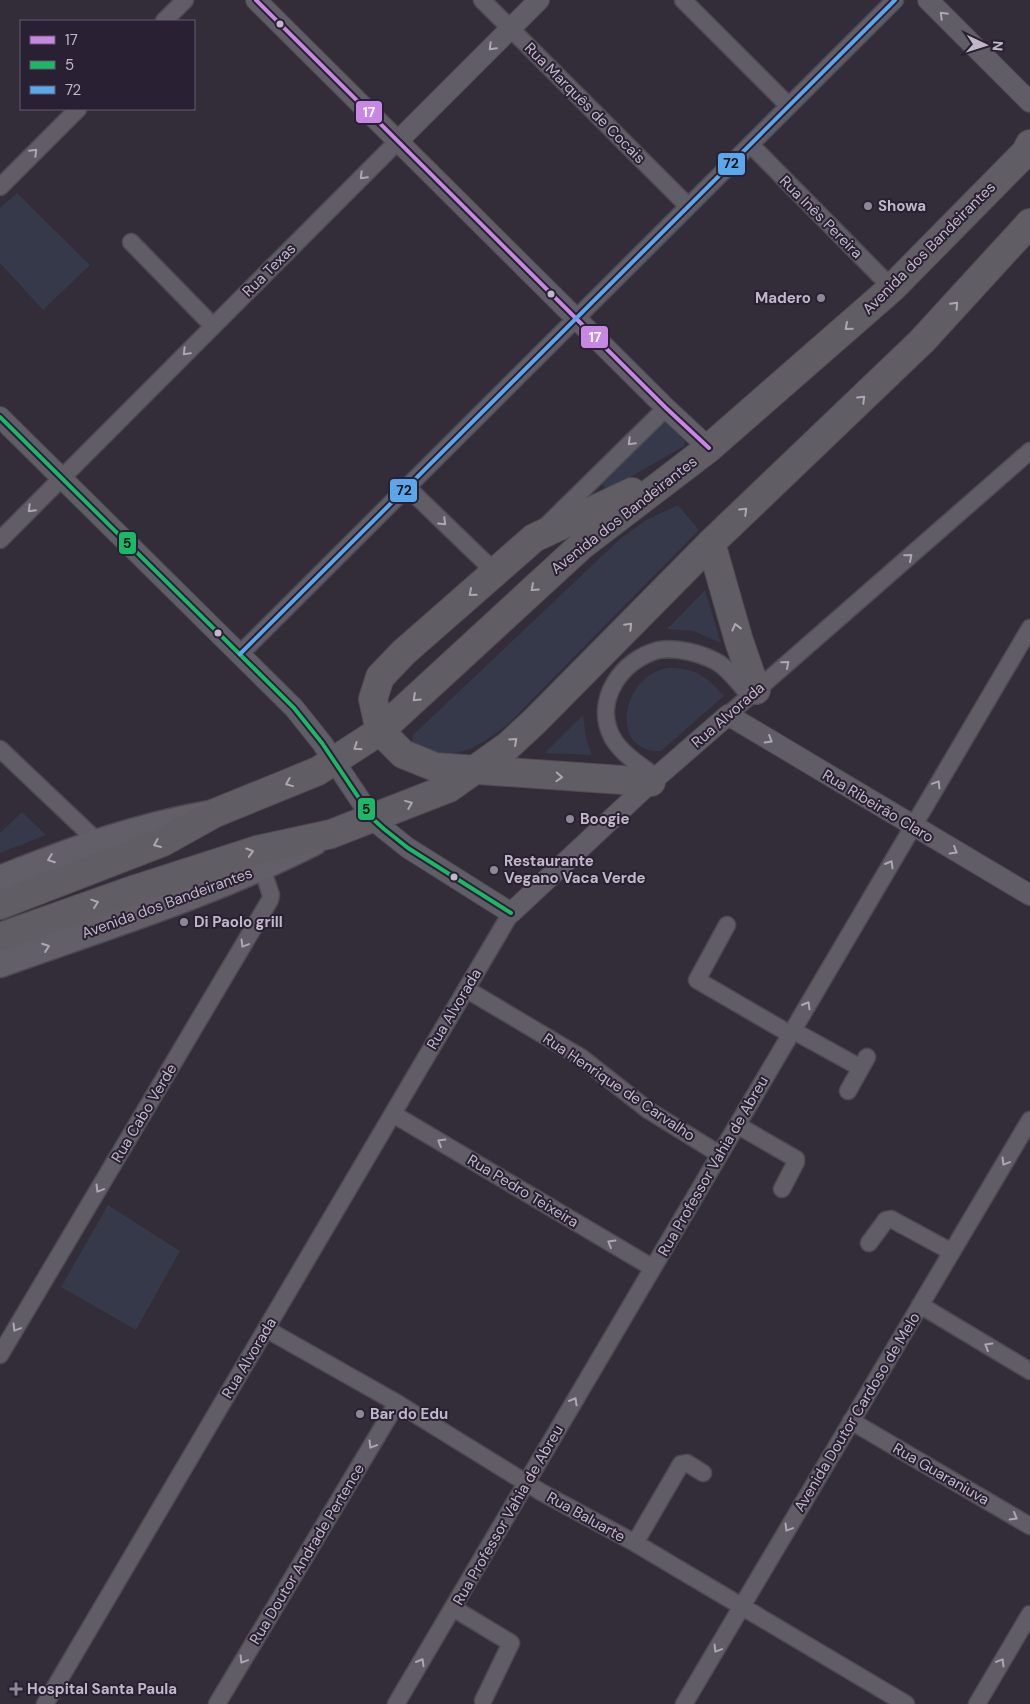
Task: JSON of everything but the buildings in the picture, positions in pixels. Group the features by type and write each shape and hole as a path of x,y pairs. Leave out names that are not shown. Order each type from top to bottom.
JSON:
{"highway":[{"name":"Avenida dos Bandeirantes","path":"0,905 162,842 215,812 334,763 380,731 582,545 709,448 892,288 1029,149"},
{"name":"Avenida dos Bandeirantes","path":"0,937 136,889 257,850 331,834 449,788 476,771 536,721 711,543 922,341 1030,224"},
{"path":"654,780 476,771 435,767 417,760 393,746 380,731 373,699 380,677 404,652 534,538 680,470"},
{"path":"711,543 753,693"}],"main road":[{"name":"Avenida dos Bandeirantes","path":"0,879 87,837 215,812"},
{"name":"Avenida dos Bandeirantes","path":"0,964 200,893 262,868 331,834"}],"street":[{"path":"165,20 185,0"},
{"path":"256,0 576,319 709,448"},
{"name":"Rua Marquês de Cocais","path":"482,0 688,206"},
{"name":"Rua Texas","path":"0,540 539,0"},
{"path":"684,0 789,106"},
{"path":"240,654 895,0"},
{"path":"928,0 1030,102"},
{"path":"0,187 77,110"},
{"name":"Rua Inês Pereira","path":"751,145 892,288"},
{"path":"131,242 213,326"},
{"path":"534,538 666,408"},
{"path":"0,417 294,708 322,744 372,819 393,838 511,913"},
{"name":"Rua Alvorada","path":"44,1704 511,913 654,780 1030,451"},
{"path":"408,488 495,572"},
{"name":"Rua Professor Vahia de Abreu","path":"396,1704 1030,628"},
{"path":"654,780 622,751 612,737 606,720 607,702 612,686 629,664 645,655 661,650 683,650 716,661 753,693"},
{"name":"Rua Ribeirão Claro","path":"728,715 1030,895"},
{"path":"0,749 87,837"},
{"name":"Rua Cabo Verde","path":"0,1354 270,900 271,894 262,868"},
{"path":"727,925 697,980 791,1032 864,1063 848,1091"},
{"name":"Rua Henrique de Carvalho","path":"466,989 582,1058 648,1110 719,1154"},
{"name":"Rua Pedro Teixeira","path":"393,1114 653,1268"},
{"name":"Avenida Doutor Cardoso de Melo","path":"684,1704 1030,1120"},
{"path":"737,1124 796,1159 782,1190"},
{"path":"869,1243 886,1220 891,1219 952,1252"},
{"path":"920,1305 1030,1371"},
{"name":"Rua Baluarte","path":"266,1329 396,1403 526,1483 634,1543 906,1704"},
{"name":"Rua Doutor Andrade Pertence","path":"217,1704 396,1403"},
{"name":"Rua Guaraniuva","path":"851,1421 1030,1526"},
{"path":"634,1543 681,1464 687,1463 702,1473"},
{"path":"453,1608 511,1643 483,1701"},
{"path":"977,1704 1030,1614"}],"shaded area":[{"path":"17,193 90,265 43,310 0,263 0,208"},
{"path":"668,419 685,441 684,446 608,490 598,481 662,421"},
{"path":"678,505 699,530 510,722 476,746 453,753 427,751 412,745 413,735 620,539 646,520"},
{"path":"705,590 721,643 693,631 667,629"},
{"path":"667,668 693,671 705,678 724,696 661,751 644,748 633,740 628,728 627,714 631,699 639,685 651,674"},
{"path":"583,715 586,738 592,755 545,753"},
{"path":"22,812 46,835 0,853 0,833"},
{"path":"108,1205 180,1251 136,1330 61,1287"}],"transit line":[{"name":"17","path":"256,0 666,408 709,448"},
{"name":"72","path":"240,654 895,0"},
{"name":"5","path":"0,417 294,708 322,743 373,819 408,848 511,913"}],"place":[{"name":"Showa","path":"868,206"},
{"name":"Madero","path":"821,298"},
{"name":"Boogie","path":"570,819"},
{"name":"Restaurante Vegano Vaca Verde","path":"494,870"},
{"name":"Di Paolo grill","path":"184,922"},
{"name":"Bar do Edu","path":"360,1414"},
{"name":"Hospital Santa Paula","path":"16,1689"}]}
